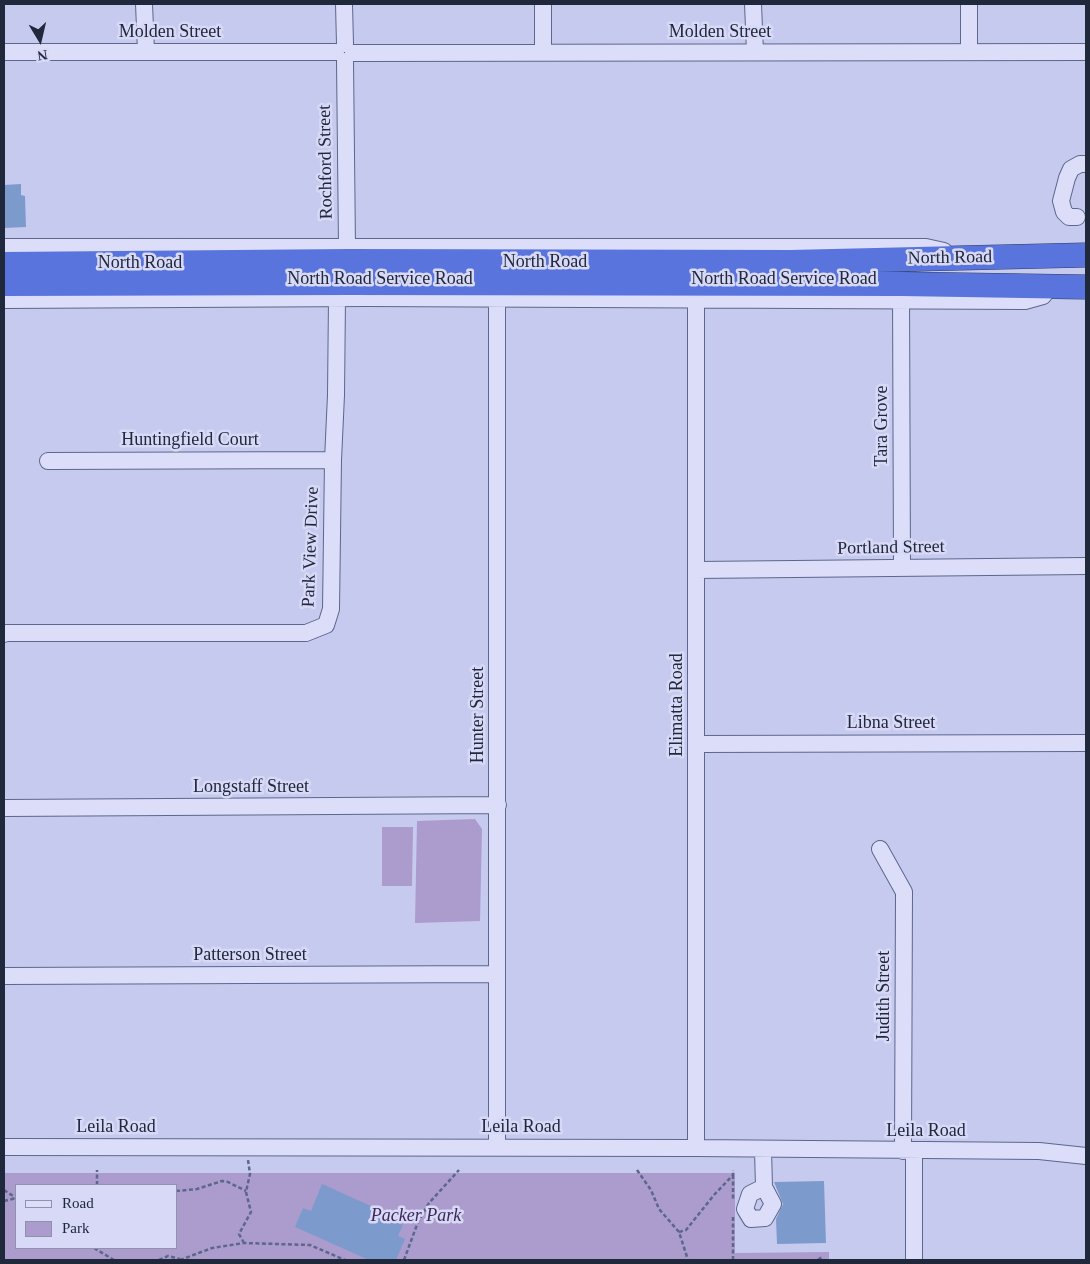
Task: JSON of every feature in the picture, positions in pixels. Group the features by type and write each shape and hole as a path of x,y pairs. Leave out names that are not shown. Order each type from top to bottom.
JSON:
{"highway":[{"name":"North Road","path":"4,284 346,272 497,291 696,282 791,262 1086,256"},
{"name":"North Road","path":"4,264 696,282 901,292 1086,287"}],"street":[{"path":"144,4 146,51"},
{"name":"Rochford Street","path":"344,4 346,272"},
{"path":"542,4 544,52"},
{"path":"753,4 755,52"},
{"path":"968,4 970,52"},
{"name":"Molden Street","path":"4,52 1086,52"},
{"path":"1077,218 1069,217 1064,212 1061,201 1070,169 1080,164 1086,164"},
{"name":"North Road Service Road","path":"4,247 346,272"},
{"name":"North Road Service Road","path":"4,300 346,272 926,247 975,258"},
{"name":"Park View Drive","path":"4,634 306,633 326,625 331,609 333,460 346,272"},
{"name":"Elimatta Road","path":"696,282 696,1148"},
{"name":"Hunter Street","path":"497,291 498,1147"},
{"name":"Tara Grove","path":"901,292 902,568"},
{"name":"Huntingfield Court","path":"48,461 333,460"},
{"name":"Portland Street","path":"697,570 1086,566"},
{"name":"Libna Street","path":"697,744 1086,742"},
{"name":"Longstaff Street","path":"4,808 498,805"},
{"name":"Judith Street","path":"880,849 904,892 908,1151 914,1260"},
{"name":"Patterson Street","path":"4,976 497,974"},
{"name":"Leila Road","path":"1039,1151 1086,1144"},
{"name":"Leila Road","path":"4,1147 696,1148 1039,1151 1086,1156"},
{"path":"763,1150 764,1187"}],"path":[{"path":"244,1243 238,1234 250,1212 246,1192 250,1174 247,1147"},
{"path":"98,1170 98,1184"},
{"path":"404,1260 418,1222 429,1203 459,1170"},
{"path":"637,1170 651,1190 659,1209 679,1232 688,1260"},
{"path":"679,1232 686,1230 732,1175 733,1170"},
{"path":"178,1191 197,1189 222,1181 235,1184 246,1192"},
{"path":"4,1190 15,1197"},
{"path":"160,1260 168,1256 180,1260 212,1248 244,1243 310,1244 345,1260"},
{"path":"96,1249 114,1260"},
{"path":"818,1260 822,1257"}],"green space":[{"path":"475,819 482,829 480,921 415,923 417,821"},
{"path":"382,827 413,827 412,886 382,886"},
{"name":"Packer Park","path":"4,1173 735,1173 735,1253 829,1252 829,1260 4,1260"}],"building":[{"path":"21,184 21,195 25,196 26,227 4,228 4,185"},
{"path":"824,1181 826,1243 777,1244 776,1219 783,1204 774,1182"},
{"path":"322,1184 382,1211 381,1215 403,1225 398,1236 405,1239 396,1260 369,1260 295,1227 303,1208 311,1211"}]}
